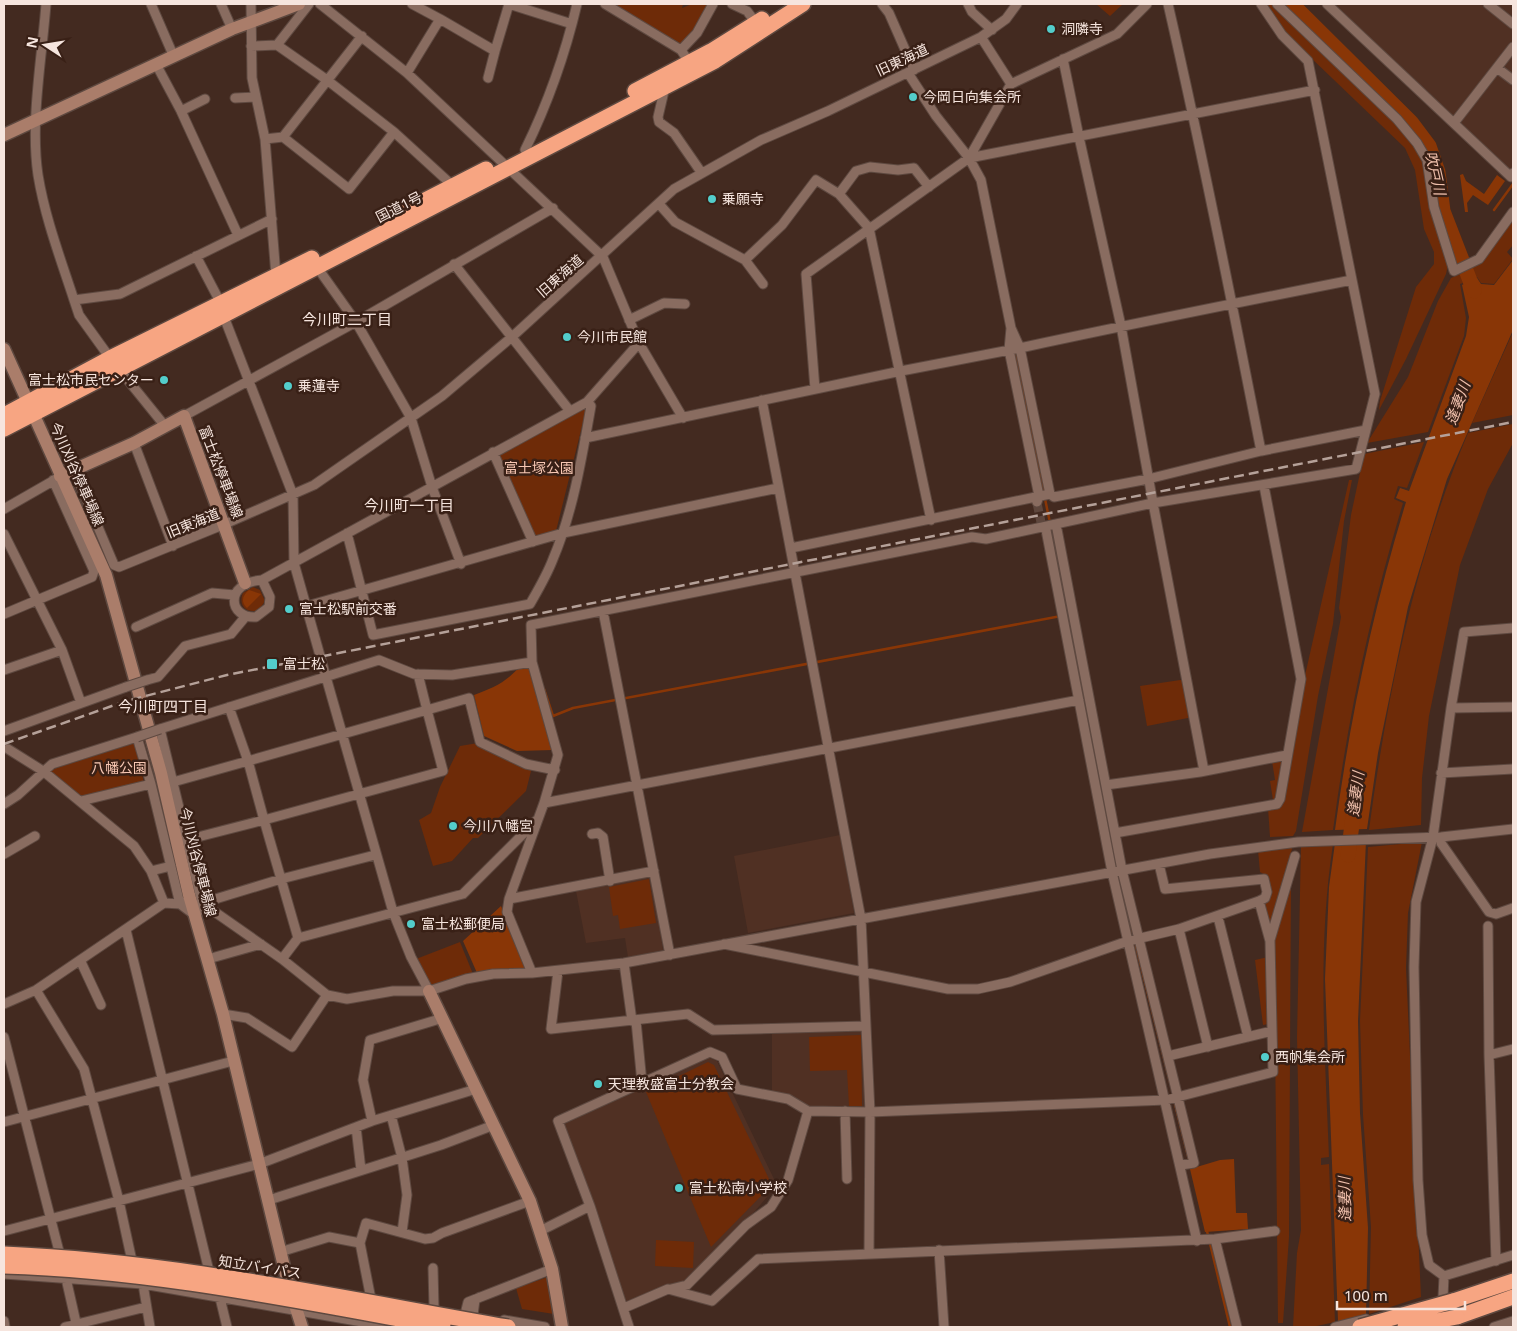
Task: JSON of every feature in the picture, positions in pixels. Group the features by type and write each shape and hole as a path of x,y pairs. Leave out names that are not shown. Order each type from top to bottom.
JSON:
{"highway":[{"name":"国道1号","path":"4,430 30,408 110,358 276,276 452,185 506,165 526,150 685,56 756,23 786,4"},
{"name":"国道1号","path":"4,415 30,408 121,370 506,165 715,61 804,4"},
{"name":"知立バイパス","path":"4,1252 98,1260 193,1273 508,1327"},
{"name":"知立バイパス","path":"4,1266 77,1270 159,1279 443,1327"},
{"path":"1366,1322 1513,1282"},
{"path":"1451,1322 1513,1297"},
{"path":"1405,1327 1451,1322 1495,1311 1513,1304"}],"main road":[{"path":"4,135 157,66 232,29 299,4"},
{"path":"4,349 30,408"},
{"name":"今川刈谷停車場線","path":"30,408 57,478 106,575 161,773 192,905 223,1014 280,1252 302,1327"},
{"name":"富士松停車場線","path":"57,478 134,443 184,416 226,524 245,583"},
{"path":"429,991 530,1201 552,1269 562,1327"}],"street":[{"path":"46,4 36,120 38,174 48,218 79,315 110,358 165,426"},
{"path":"151,4 174,57"},
{"path":"221,4 232,29"},
{"path":"251,4 252,78 265,139 276,276"},
{"path":"277,45 309,4"},
{"path":"320,4 407,73 603,256 639,343 683,418"},
{"path":"412,4 495,52"},
{"path":"488,78 509,4 572,24"},
{"path":"526,150 543,114 564,56 577,4"},
{"path":"605,4 685,56 713,4"},
{"path":"732,4 747,11 756,23"},
{"path":"882,4 889,13 911,72 936,116 969,158 981,180 1010,328 1009,350 1038,500"},
{"path":"968,4 972,12 992,30"},
{"name":"旧東海道","path":"74,470 114,565 119,567 226,524 293,494 339,469 442,396 603,256 674,189 701,172 761,140 911,72 981,37 1006,19 1017,4"},
{"path":"969,158 1012,84 1117,34 1147,4"},
{"path":"1168,4 1193,114 1261,452"},
{"path":"532,973 507,912 509,899 544,803 558,755 555,736 532,662 531,625 972,537 986,539 1153,504 1356,469 1375,394 1315,90 1308,61 1282,35 1261,4"},
{"path":"1277,4 1397,119 1417,142 1427,160 1434,207 1454,271 1479,259 1513,212"},
{"path":"1327,4 1511,177 1513,173"},
{"path":"1488,4 1513,24"},
{"path":"407,73 440,19"},
{"path":"283,137 362,36"},
{"path":"981,37 1012,84"},
{"path":"251,46 277,45 327,80 394,132 452,185"},
{"path":"1454,123 1513,47"},
{"path":"1064,59 1079,137 1121,326 1148,479 1204,771"},
{"path":"157,66 182,111 238,235"},
{"path":"1497,68 1513,80"},
{"path":"665,87 658,117 659,122 674,133 701,172"},
{"path":"815,389 806,274 969,158 1315,90"},
{"path":"235,98 256,97"},
{"path":"182,111 204,99"},
{"path":"265,139 283,137 349,189 394,132"},
{"path":"839,194 856,171 870,167 898,170 914,168 928,187"},
{"path":"745,260 782,225 816,180 839,194 869,228 901,371 931,520"},
{"path":"659,204 676,222 745,260 763,284"},
{"path":"184,416 250,382 552,208"},
{"path":"74,300 120,294 272,219"},
{"path":"196,256 217,296"},
{"path":"454,264 513,336 570,411"},
{"path":"317,267 356,322 411,418 432,487 461,564"},
{"path":"585,438 901,371 1352,280"},
{"path":"629,320 664,303 685,304"},
{"path":"226,322 293,494 294,563 360,794 375,855 393,912 411,958 429,991"},
{"path":"1010,328 1020,348 1050,494 1054,497 1148,479 1261,452 1366,430"},
{"path":"262,580 270,596 269,607 256,617 246,616 236,608 235,595 245,583 262,580 586,402 639,343"},
{"path":"762,400 861,919 870,1112 869,1252"},
{"path":"347,533 373,635 530,604 563,533 591,406 586,402"},
{"path":"134,443 173,546"},
{"path":"493,452 533,542"},
{"path":"4,509 57,478 94,571 92,577 4,614"},
{"path":"1115,832 1276,804 1280,799 1301,679 1264,486"},
{"path":"307,606 461,564 563,533 778,488"},
{"path":"791,548 1038,500 1050,494"},
{"path":"1056,524 1122,870 1180,1098 1194,1162 1181,1165"},
{"path":"1042,527 1046,530 1112,872 1197,1241"},
{"path":"4,534 62,650 81,703"},
{"path":"136,626 212,593 235,595"},
{"path":"603,611 670,955"},
{"path":"4,730 158,677 184,646 231,634 246,616"},
{"path":"1448,1299 1444,1276 1430,1265 1422,1235 1418,1180 1414,968 1416,902 1437,837 1441,773 1450,708 1464,632 1513,628"},
{"path":"4,670 62,650"},
{"path":"4,804 18,795 42,771 52,764 379,660 402,671 418,674 452,675 532,662"},
{"path":"186,840 443,771 418,674"},
{"path":"173,782 469,698 480,742 526,764 555,770"},
{"path":"544,803 1079,700"},
{"path":"229,707 248,761 298,938"},
{"path":"1450,708 1513,707"},
{"path":"160,729 186,840 192,905"},
{"path":"137,737 151,784 171,866 192,905 261,944 327,995 347,999 393,991 429,991 466,979 493,974 558,971 624,963 1210,854 1298,842 1437,837 1513,829"},
{"path":"8,749 42,771 81,801 134,846 151,871 164,903"},
{"path":"1106,785 1204,771 1287,755"},
{"path":"1441,773 1513,769"},
{"path":"81,801 151,784"},
{"path":"282,959 298,938 463,894 539,817"},
{"path":"592,834 598,833 603,837 610,881"},
{"path":"4,854 34,836"},
{"path":"1437,837 1489,912 1496,914 1513,908"},
{"path":"4,1004 36,990 81,962 164,903 192,905 375,855"},
{"path":"1270,941 1294,856"},
{"path":"724,944 864,970 948,989 978,989 1010,982 1128,941 1179,929 1218,917 1265,898 1267,892 1264,879 1165,889 1159,864"},
{"path":"151,871 171,866"},
{"path":"509,899 654,872"},
{"path":"629,1327 590,1206 558,1121 710,1052 722,1057 737,1089 788,1098 808,1112 870,1112 1166,1100 1180,1098 1273,1072 1270,941 1259,901"},
{"path":"1218,917 1248,1037"},
{"path":"1488,926 1489,1055 1496,1261"},
{"path":"1179,929 1208,1047"},
{"path":"126,930 161,1081 209,1271"},
{"path":"208,959 261,944"},
{"path":"81,962 101,1005"},
{"path":"624,963 642,1083"},
{"path":"558,971 551,1030 688,1014 713,1030 866,1026"},
{"path":"36,990 84,1069 119,1201 132,1261"},
{"path":"223,1014 247,1018 292,1047 327,995"},
{"path":"372,1122 363,1080 370,1040 443,1018"},
{"path":"1168,1056 1272,1031"},
{"path":"4,1037 77,1326"},
{"path":"1489,1055 1513,1049"},
{"path":"4,1122 233,1061"},
{"path":"4,1231 259,1164 356,1127 476,1089"},
{"path":"624,1308 668,1289 687,1285 746,1225 770,1207 788,1180 808,1112"},
{"path":"846,1112 847,1179"},
{"path":"391,1116 402,1158 407,1194 402,1232"},
{"path":"269,1200 402,1158 494,1124"},
{"path":"356,1127 360,1170"},
{"path":"371,1299 360,1243 366,1223 426,1239 530,1201"},
{"path":"540,1231 590,1206"},
{"path":"668,1289 712,1301 758,1259 869,1252 1197,1241 1275,1231"},
{"path":"280,1252 329,1237 360,1243"},
{"path":"1215,1239 1237,1327"},
{"path":"938,1250 944,1327"},
{"path":"4,1252 60,1254 209,1271 545,1327"},
{"path":"1444,1276 1513,1255"},
{"path":"433,1268 434,1308"},
{"path":"469,1314 468,1302 552,1269"},
{"path":"4,1274 143,1284 385,1327"},
{"path":"143,1284 150,1327"},
{"path":"220,1298 227,1327"},
{"path":"65,1327 77,1326 146,1307"},
{"path":"4,1321 5,1327"},
{"path":"1494,1327 1513,1321"},
{"path":"1334,1327 1366,1322"}],"shaded area":[{"path":"1335,4 1513,4 1513,168 1510,172"},
{"path":"840,835 854,913 748,933 734,856"},
{"path":"652,876 663,950 628,957 625,938 586,943 576,891"},
{"path":"864,1029 865,1109 813,1109 790,1095 772,1093 772,1031"},
{"name":"富士松南小学校","path":"710,1058 717,1061 774,1179 767,1197 755,1211 686,1281 624,1302 562,1125"}],"green space":[{"path":"609,4 683,4 682,8 692,4 709,4 695,31 681,46"},
{"path":"1096,4 1123,4 1110,16"},
{"path":"1262,4 1274,4 1395,120 1425,161 1448,264 1446,274 1406,359 1379,410 1380,401 1416,287 1434,264 1434,252 1424,229 1415,170 1405,148 1284,32"},
{"path":"1513,216 1513,245 1507,252 1513,259 1494,284 1481,283 1477,277 1474,278 1471,269 1481,260"},
{"path":"1460,274 1463,283 1460,284 1466,318 1464,336 1428,432 1367,443 1408,377 1438,301 1451,278"},
{"path":"1513,332 1513,415 1472,423"},
{"name":"富士塚公園","path":"584,408 586,410 556,531 535,537 499,454"},
{"path":"1513,424 1513,443 1488,489 1460,565 1429,716 1422,778 1421,825 1369,830 1394,678 1405,628 1418,578 1449,481 1468,433"},
{"path":"1424,442 1407,488 1398,486 1394,499 1403,503 1380,585 1361,665 1333,830 1302,832 1341,617 1339,608 1351,515 1364,454"},
{"path":"1349,480 1352,480 1344,521 1333,624 1318,696 1296,831 1293,836 1270,837 1268,808 1279,807 1304,680"},
{"path":"253,587 260,590 265,601 259,610 250,611 242,605 242,597 243,593"},
{"path":"1187,679 1193,717 1147,726 1140,686"},
{"name":"八幡公園","path":"135,743 144,783 82,798 47,771"},
{"path":"478,743 532,767 526,791 478,838 473,838 452,861 433,866 419,820 431,813 440,787 460,746"},
{"path":"1284,758 1278,799 1273,800 1270,781 1275,780 1272,761"},
{"path":"1422,842 1408,913 1406,968 1421,1297 1369,1314 1371,1227 1363,1115 1360,1021 1368,847"},
{"path":"1333,844 1325,922 1324,961 1324,1039 1329,1157 1321,1158 1321,1165 1329,1164 1335,1322 1312,1327 1293,1327 1297,1253 1301,1230 1297,1037 1301,845"},
{"path":"1293,845 1272,924 1269,925 1264,905 1271,894 1267,876 1260,872 1258,850"},
{"path":"649,879 656,923 620,929 618,915 613,916 609,887"},
{"path":"1291,880 1289,1237 1283,1323 1278,1323 1274,940"},
{"path":"460,942 473,974 431,988 416,959"},
{"path":"1268,957 1268,1024 1263,1025 1255,960"},
{"path":"861,1035 862,1106 849,1106 847,1070 810,1071 809,1037"},
{"path":"708,1062 714,1065 769,1179 761,1196 711,1247 646,1092"},
{"path":"656,1240 694,1242 693,1268 655,1266"},
{"path":"548,1277 554,1314 522,1309 516,1288"}],"water":[{"path":"1463,174 1466,181 1484,194 1497,175 1505,181 1488,205 1473,195 1467,203 1468,212 1465,212 1460,175"},
{"path":"1513,260 1513,330 1447,479 1408,607 1378,753 1367,829 1335,830 1355,705 1383,583 1406,502 1396,498 1400,488 1409,491 1466,336 1469,317 1462,285 1466,283 1462,274 1470,270 1473,280 1477,278 1481,284 1494,285"},
{"path":"249,590 261,594 247,608 243,598"},
{"path":"520,666 527,666 531,669 553,750 517,751 484,736 474,695 499,684"},
{"path":"1366,841 1358,1021 1360,1113 1368,1228 1366,1315 1338,1321 1325,979 1329,887 1335,843"},
{"path":"501,906 525,969 477,973 463,941"},
{"path":"1234,1159 1236,1213 1247,1213 1248,1229 1205,1232 1190,1169 1220,1160"}],"waterway":[{"name":"吹戸川","path":"1292,4 1411,122 1429,146 1438,172 1443,211 1474,291"},
{"path":"1494,210 1513,184"},
{"path":"1015,353 1050,523"},
{"path":"1051,528 1112,842"},
{"path":"544,689 553,716 573,708 1061,616"},
{"name":"逢妻川","path":"1348,855 1354,809"},
{"path":"1120,881 1134,937"},
{"path":"1135,942 1170,1082"},
{"path":"1174,1100 1189,1160"},
{"path":"1207,1231 1230,1327"}],"tunnel":[{"path":"1037,503 1042,527"}],"railway":[{"path":"4,744 126,701 227,675 1513,422"}],"place":[{"name":"洞隣寺","path":"1051,29"},
{"name":"今岡日向集会所","path":"913,97"},
{"name":"乗願寺","path":"712,199"},
{"name":"今川市民館","path":"567,337"},
{"name":"富士松市民センター","path":"164,380"},
{"name":"乗蓮寺","path":"288,386"},
{"name":"富士松駅前交番","path":"289,609"},
{"name":"富士松","path":"272,664"},
{"name":"今川八幡宮","path":"453,826"},
{"name":"富士松郵便局","path":"411,924"},
{"name":"西帆集会所","path":"1265,1057"},
{"name":"天理教盛富士分教会","path":"598,1084"},
{"name":"富士松南小学校","path":"679,1188"}],"district":[{"name":"今川町二丁目","path":"347,320"},
{"name":"今川町一丁目","path":"409,506"},
{"name":"今川町四丁目","path":"163,707"}]}
